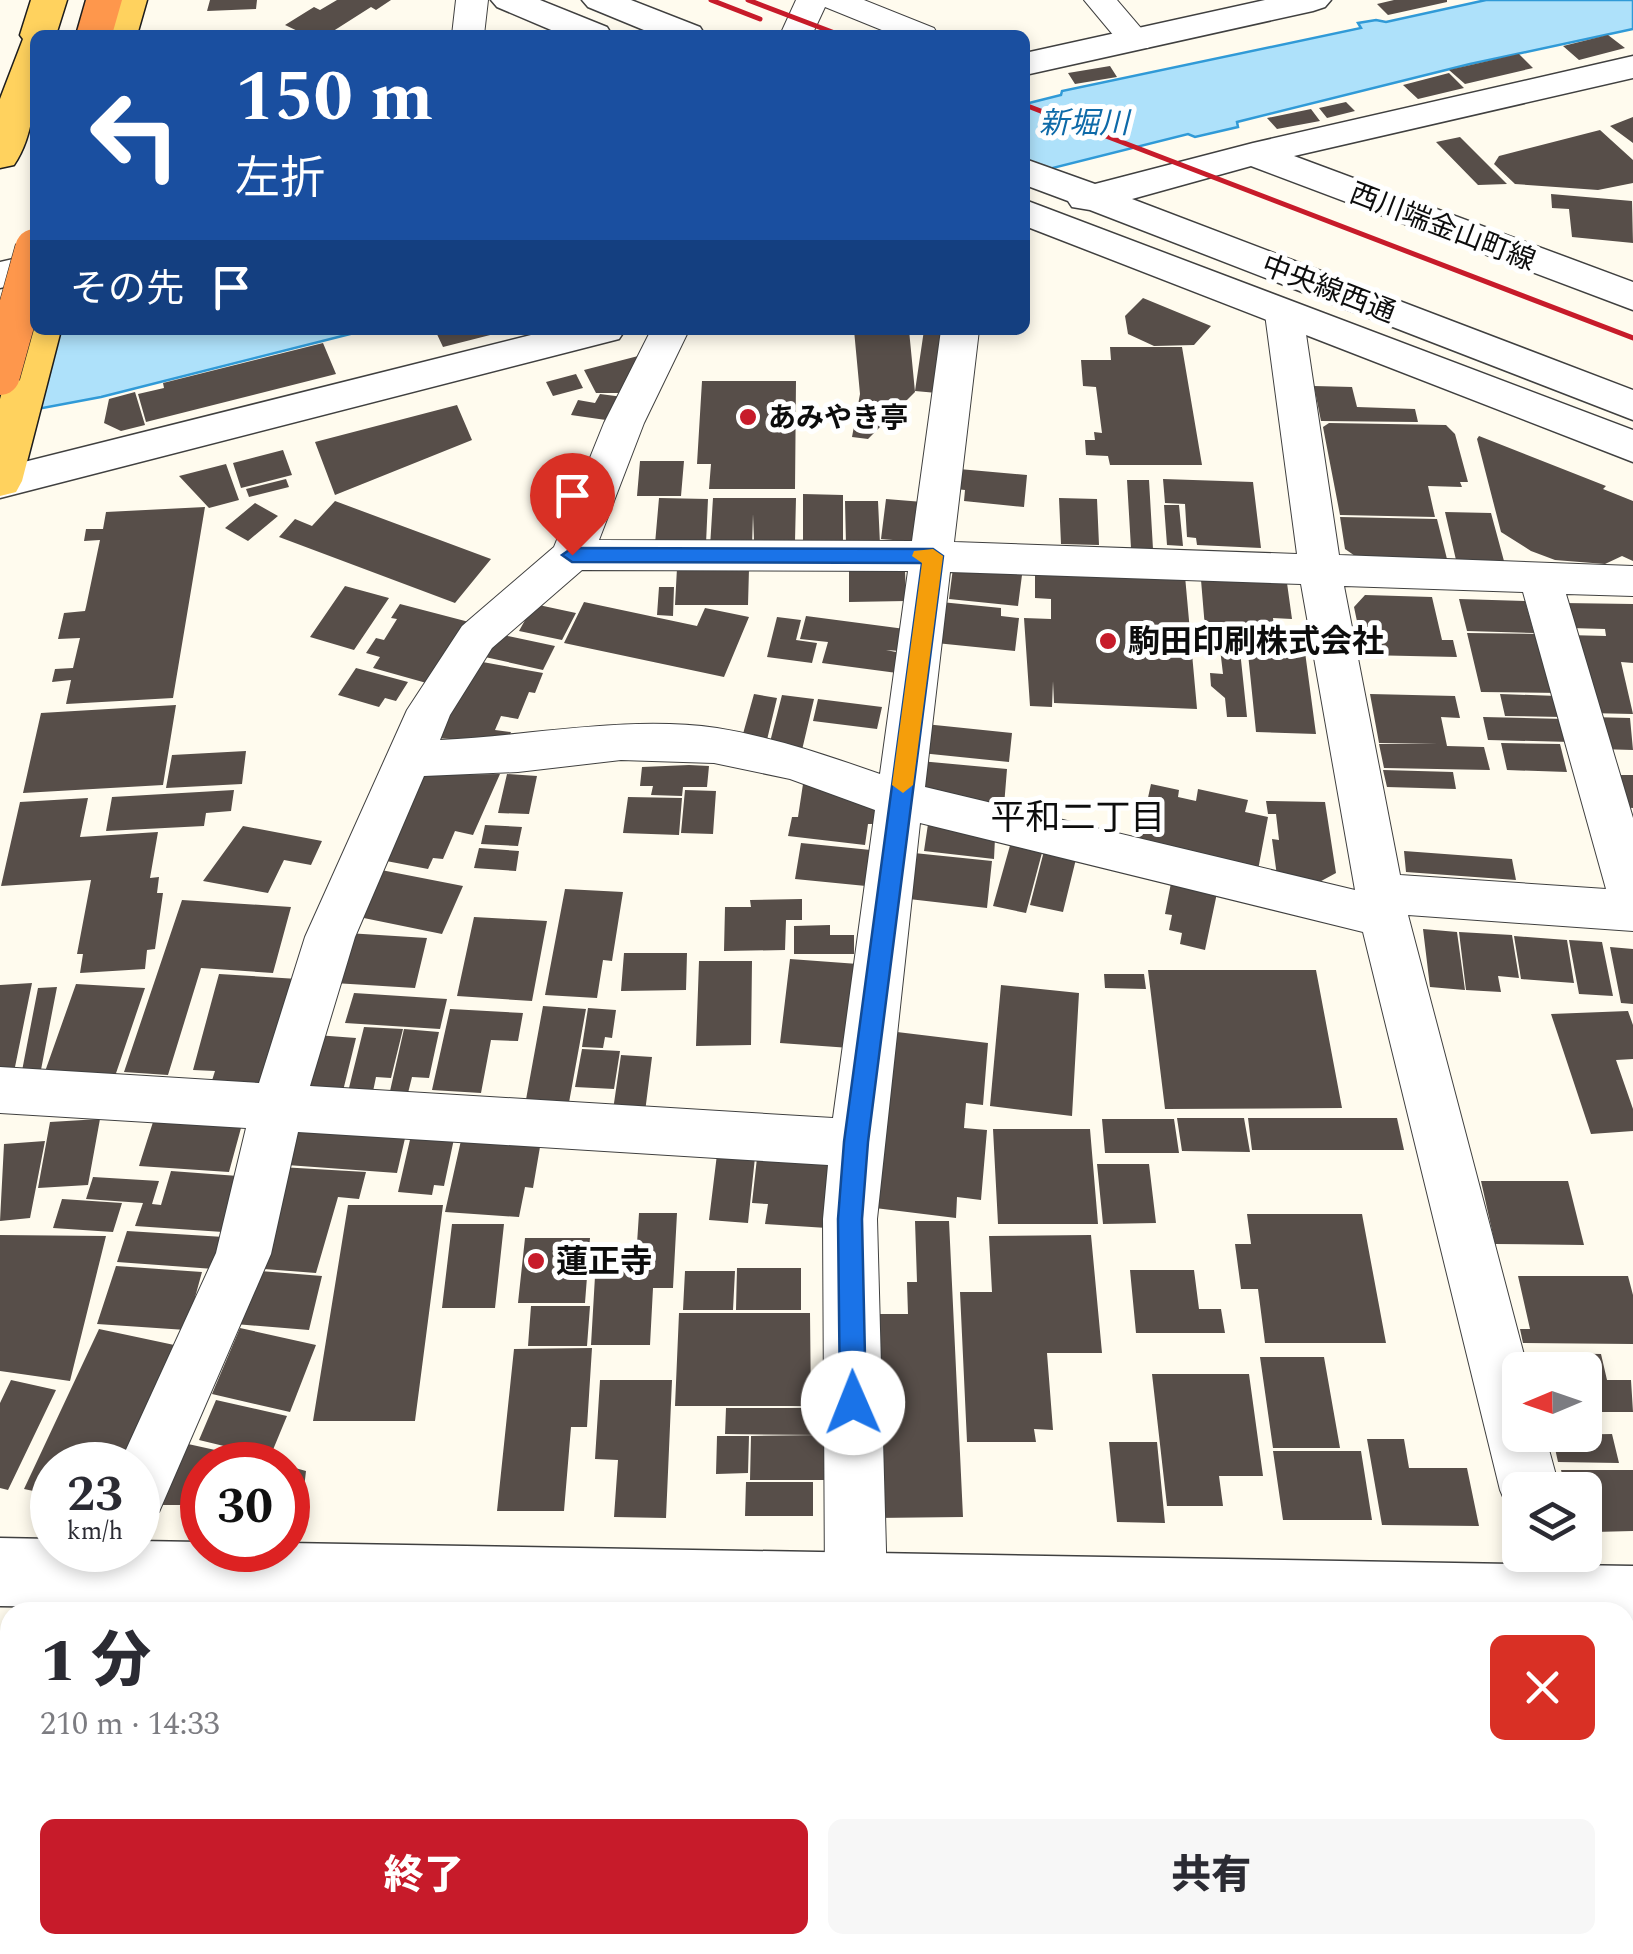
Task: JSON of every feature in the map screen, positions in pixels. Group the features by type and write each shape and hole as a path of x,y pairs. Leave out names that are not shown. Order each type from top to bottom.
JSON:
{"highway":[{"path":"95,30 104,0"},
{"path":"0,375 30,267"}],"main road":[{"path":"40,30 49,0"},
{"path":"120,30 128,0"},
{"path":"0,157 20,67"},
{"path":"0,482 39,335"}],"street":[{"path":"469,30 472,0"},
{"path":"509,0 582,30"},
{"path":"600,0 675,30"},
{"path":"798,30 812,0"},
{"path":"836,0 910,30"},
{"path":"1100,0 1136,41"},
{"path":"1030,63 1313,0"},
{"path":"1030,211 1059,184 1254,154 1633,67"},
{"name":"西川端金山町線","path":"1254,154 1633,298"},
{"name":"中央線西通","path":"1059,184 1633,406"},
{"name":"中央線西通","path":"1030,215 1633,447"},
{"path":"0,275 30,268"},
{"path":"1284,314 1320,570 1382,905 1525,1472"},
{"path":"0,482 584,335"},
{"path":"160,1442 243,1254 277,1108 330,937 430,710 477,637 572,555 624,423 668,335"},
{"path":"843,1595 850,1219 856,1142 959,335"},
{"path":"572,555 933,556 1633,580"},
{"path":"1540,578 1633,900"},
{"path":"410,759 518,754 621,743 714,745 794,762 901,800 1382,905 1633,912"},
{"path":"0,1090 856,1142"},
{"path":"0,1572 115,1578 261,1595 843,1595 1168,1602"},
{"path":"1239,1602 1555,1589 1633,1600"}],"water":[{"name":"新堀川","path":"1486,0 1633,0 1633,29 1470,64 1237,122 1238,127 1195,137 1188,134 1030,174 1030,103 1061,95 1062,91 1361,28 1358,23 1386,22"},
{"path":"0,329 30,330 30,335 346,335 101,397 0,416"}],"building":[{"path":"210,0 257,0 256,9 207,11"},
{"path":"337,0 391,0 376,10 371,7 335,30 296,30 285,25 314,7 320,10"},
{"path":"1394,0 1447,2 1388,15 1377,4"},
{"path":"1608,35 1625,48 1579,60 1563,46"},
{"path":"1519,54 1533,68 1465,84 1449,70"},
{"path":"1110,66 1117,77 1075,84 1068,73"},
{"path":"1449,73 1464,88 1418,99 1403,85"},
{"path":"1346,102 1355,111 1327,118 1319,108"},
{"path":"1311,109 1320,121 1277,129 1267,118"},
{"path":"1633,117 1633,143 1610,126"},
{"path":"1600,130 1633,160 1633,183 1598,190 1515,184 1494,164 1499,156"},
{"path":"1460,137 1507,184 1478,185 1436,142"},
{"path":"1551,194 1632,201 1633,243 1572,237 1569,209 1552,208"},
{"path":"1143,298 1211,326 1194,345 1154,346 1128,334 1125,316"},
{"path":"437,335 490,335 443,347"},
{"path":"854,335 909,335 915,392 868,439 852,437 860,394"},
{"path":"923,335 944,335 937,393 915,391"},
{"path":"323,343 336,374 146,422 138,394 164,388 163,383"},
{"path":"1110,347 1182,347 1202,465 1110,465 1108,456 1086,455 1085,440 1095,440 1094,432 1102,433 1096,387 1083,386 1081,360 1111,360"},
{"path":"642,355 627,393 596,393 584,370"},
{"path":"576,374 583,388 553,396 546,382"},
{"name":"あみやき亭","path":"702,381 796,381 795,489 709,489 711,464 697,464"},
{"path":"1314,386 1352,387 1357,407 1415,409 1418,422 1321,421"},
{"path":"135,392 145,425 121,431 104,423 109,399"},
{"path":"600,394 623,397 613,421 571,415 578,400 595,403"},
{"path":"457,405 472,440 335,495 315,442"},
{"path":"1329,423 1446,425 1455,434 1468,482 1460,482 1462,487 1428,486 1435,517 1340,515 1323,427"},
{"path":"1479,436 1606,486 1603,489 1633,501 1633,561 1622,556 1605,564 1555,560 1531,551 1501,532"},
{"path":"283,450 292,475 241,488 233,463"},
{"path":"640,461 684,461 681,496 637,496"},
{"path":"226,464 239,500 209,508 179,476"},
{"path":"959,469 1027,475 1024,507 964,501 965,490 956,489"},
{"path":"286,479 289,487 249,497 246,489"},
{"path":"1163,479 1253,482 1261,548 1197,545 1196,538 1187,537 1185,504 1165,503"},
{"path":"1127,480 1149,480 1153,549 1131,548"},
{"path":"803,494 843,495 843,541 803,541"},
{"path":"659,498 708,499 706,544 655,544"},
{"path":"713,498 796,498 795,541 754,541 753,514 752,547 710,547"},
{"path":"1059,498 1097,499 1099,545 1061,544"},
{"path":"886,499 923,502 917,542 881,539"},
{"path":"335,501 491,559 455,603 279,537 295,519 312,526"},
{"path":"845,501 878,501 880,544 846,544"},
{"path":"255,503 278,516 248,541 225,528"},
{"path":"1164,505 1179,505 1183,546 1167,545"},
{"path":"205,507 173,698 66,704 71,680 52,682 55,669 73,668 80,638 58,639 64,613 85,611 100,540 84,541 86,529 103,529 106,512"},
{"path":"1445,512 1491,513 1504,561 1456,560"},
{"path":"1340,517 1437,519 1447,559 1358,558 1345,549"},
{"path":"677,568 749,569 748,605 675,605"},
{"path":"953,568 1022,575 1018,606 949,599"},
{"path":"849,570 905,570 906,601 849,602"},
{"name":"駒田印刷株式会社","path":"1035,571 1185,576 1197,709 1054,703 1053,681 1052,707 1030,706 1024,618 1051,619 1051,599 1035,598"},
{"path":"1201,580 1287,583 1292,619 1273,618 1275,631 1205,628"},
{"path":"345,586 389,598 354,650 310,637"},
{"path":"659,587 674,587 673,616 657,615"},
{"path":"1365,595 1432,597 1442,640 1453,640 1457,657 1364,655 1354,607"},
{"path":"1459,599 1525,601 1534,633 1467,631"},
{"path":"584,602 697,626 705,608 749,617 724,677 564,643"},
{"path":"941,602 1001,608 1001,616 1019,618 1015,651 936,643"},
{"path":"1563,603 1633,604 1633,663 1621,662 1633,714 1588,713 1567,635 1606,636 1605,629 1570,628"},
{"path":"400,604 469,622 430,684 373,668 380,657 366,653 376,638 384,640 397,619 391,618"},
{"path":"534,604 576,613 562,640 519,631"},
{"path":"806,616 905,629 900,651 886,650 901,653 897,673 822,663 828,642 800,639"},
{"path":"777,617 801,620 796,640 817,643 812,663 767,657"},
{"path":"1467,633 1544,634 1560,693 1481,692"},
{"path":"498,634 555,646 543,670 485,657"},
{"path":"1246,634 1303,637 1316,734 1256,732"},
{"path":"1219,640 1239,641 1247,717 1227,717 1225,698 1211,686 1210,673 1223,674"},
{"path":"477,661 543,673 535,693 529,692 518,719 501,716 495,730 511,732 506,743 436,738"},
{"path":"356,668 408,682 396,701 385,698 379,707 338,695"},
{"path":"754,694 777,698 766,744 741,741"},
{"path":"1370,694 1455,696 1460,718 1441,717 1447,746 1484,747 1490,770 1384,768 1379,744 1438,744 1379,743"},
{"path":"1500,694 1557,696 1562,717 1505,716"},
{"path":"782,695 814,699 802,750 769,746"},
{"path":"818,699 882,707 877,729 813,721"},
{"path":"176,705 163,785 23,793 41,713"},
{"path":"1483,717 1565,719 1571,742 1488,740"},
{"path":"1591,717 1630,718 1633,750 1599,749"},
{"path":"925,724 1012,733 1009,762 921,753"},
{"path":"1501,743 1560,744 1567,772 1507,770"},
{"path":"246,751 242,784 166,788 172,755"},
{"path":"920,761 1007,769 1004,806 917,785"},
{"path":"709,766 707,787 683,787 682,796 651,795 653,786 640,786 642,767"},
{"path":"1383,770 1453,772 1456,789 1387,787"},
{"path":"500,774 473,835 455,831 443,859 433,858 428,869 381,860 420,775"},
{"path":"507,774 537,776 529,814 498,813"},
{"path":"1606,775 1633,775 1633,808 1615,807"},
{"path":"803,784 870,804 876,811 874,824 868,824 865,845 788,836 792,817 798,817"},
{"path":"1151,784 1179,790 1178,797 1196,801 1198,789 1248,800 1245,812 1268,817 1258,870 1138,843"},
{"path":"234,790 231,811 206,813 204,826 106,831 112,797"},
{"path":"685,790 716,791 713,834 681,833"},
{"path":"628,797 682,798 679,835 623,833"},
{"path":"88,798 80,837 158,832 150,878 159,877 157,893 163,893 155,949 147,950 145,969 80,973 83,954 77,954 91,880 1,886 20,802"},
{"path":"1266,801 1325,802 1336,873 1312,886 1277,876 1272,839 1279,840 1276,814 1268,814"},
{"path":"928,824 995,838 994,859 924,851"},
{"path":"485,825 522,827 518,846 481,844"},
{"path":"243,826 322,841 311,865 284,860 268,893 203,881"},
{"path":"1011,842 1043,849 1026,913 993,906"},
{"path":"801,843 871,850 866,886 795,879"},
{"path":"479,848 519,851 516,871 474,868"},
{"path":"1044,851 1076,859 1063,912 1030,905"},
{"path":"1404,851 1512,859 1516,880 1406,872"},
{"path":"914,853 992,861 987,908 909,899"},
{"path":"376,869 463,886 442,934 354,916"},
{"path":"1171,883 1217,893 1205,950 1180,944 1182,933 1169,930 1172,915 1165,914"},
{"path":"565,889 623,892 612,961 603,960 597,998 545,995"},
{"path":"802,899 802,920 786,920 785,950 724,951 725,907 751,907 750,900"},
{"path":"182,900 291,907 273,973 201,968 168,1075 124,1072"},
{"path":"474,917 547,921 532,1001 457,996"},
{"path":"830,925 830,935 854,935 854,954 794,954 794,926"},
{"path":"1423,929 1457,932 1465,990 1430,987"},
{"path":"1459,932 1512,935 1519,978 1498,976 1501,992 1466,990"},
{"path":"347,933 427,938 415,988 334,983"},
{"path":"1514,936 1567,940 1574,983 1521,979"},
{"path":"1569,940 1602,942 1613,996 1579,994"},
{"path":"1610,947 1633,949 1633,1004 1621,1003"},
{"path":"624,953 687,953 686,990 621,991"},
{"path":"790,959 858,964 850,1048 780,1043"},
{"path":"699,961 752,961 751,1045 696,1046"},
{"path":"1148,970 1316,970 1342,1108 1165,1109"},
{"path":"219,974 298,979 269,1085 209,1090 215,1071 193,1070"},
{"path":"1104,974 1144,974 1146,989 1105,988"},
{"path":"32,983 15,1067 0,1068 0,985"},
{"path":"76,984 145,988 112,1085 42,1080"},
{"path":"1001,985 1079,993 1072,1116 990,1106"},
{"path":"57,987 40,1075 21,1076 38,988"},
{"path":"354,993 447,999 440,1029 345,1023"},
{"path":"543,1006 586,1009 568,1108 525,1105"},
{"path":"588,1008 616,1010 612,1038 605,1037 603,1048 582,1047"},
{"path":"450,1009 523,1013 518,1041 491,1040 481,1093 432,1090"},
{"path":"1628,1011 1633,1025 1633,1059 1616,1060 1633,1109 1633,1131 1591,1134 1551,1014"},
{"path":"364,1027 403,1029 391,1078 376,1077 371,1101 346,1100"},
{"path":"404,1029 439,1032 429,1078 412,1077 406,1101 388,1100"},
{"path":"897,1032 988,1043 983,1105 966,1103 964,1128 987,1130 981,1200 957,1197 956,1218 875,1208"},
{"path":"316,1035 356,1038 341,1099 314,1097 303,1083"},
{"path":"582,1049 620,1051 614,1089 575,1087"},
{"path":"621,1055 652,1057 645,1112 613,1110"},
{"path":"1177,1118 1244,1118 1250,1152 1182,1151"},
{"path":"1248,1118 1397,1118 1404,1150 1252,1150"},
{"path":"100,1119 88,1185 38,1188 50,1122"},
{"path":"1102,1119 1174,1119 1179,1153 1105,1153"},
{"path":"153,1122 241,1128 229,1172 139,1166"},
{"path":"297,1127 406,1134 397,1173 287,1165"},
{"path":"993,1129 1090,1129 1098,1224 998,1224"},
{"path":"412,1131 455,1134 444,1186 434,1185 432,1195 398,1192"},
{"path":"462,1136 541,1141 533,1188 525,1187 519,1217 445,1212"},
{"path":"45,1141 30,1218 0,1221 4,1144"},
{"path":"718,1146 756,1148 748,1223 709,1220"},
{"path":"758,1149 818,1153 832,1166 827,1228 765,1224 768,1204 752,1203"},
{"path":"1097,1164 1149,1164 1156,1223 1103,1224"},
{"path":"280,1167 366,1172 359,1199 338,1197 316,1273 252,1268"},
{"path":"171,1171 238,1176 223,1232 135,1226 143,1203 86,1199 93,1177 159,1181 152,1204 161,1205"},
{"path":"1481,1181 1568,1181 1584,1245 1495,1244"},
{"path":"62,1199 122,1203 113,1232 53,1228"},
{"path":"348,1205 443,1205 415,1421 313,1421"},
{"path":"639,1213 677,1213 673,1288 653,1288 650,1345 591,1345 596,1259 636,1259"},
{"path":"1247,1214 1362,1214 1386,1343 1265,1343 1258,1289 1241,1289 1235,1244 1251,1244"},
{"path":"915,1221 949,1221 963,1517 874,1518 870,1314 908,1314 907,1282 917,1282"},
{"path":"452,1224 504,1224 495,1308 442,1308"},
{"path":"127,1231 224,1237 214,1269 117,1262"},
{"path":"0,1235 106,1236 70,1381 0,1371"},
{"path":"1091,1235 1102,1353 1047,1353 1053,1430 1034,1429 1036,1442 967,1442 960,1292 992,1292 989,1236"},
{"path":"525,1238 590,1238 585,1303 518,1303"},
{"path":"116,1266 202,1272 186,1330 97,1324"},
{"path":"737,1268 801,1268 801,1310 736,1310"},
{"path":"249,1270 322,1276 309,1330 235,1324"},
{"path":"1130,1270 1194,1270 1199,1309 1221,1309 1225,1333 1136,1333"},
{"path":"685,1271 735,1271 733,1310 683,1310"},
{"path":"1518,1276 1628,1276 1633,1295 1633,1344 1523,1343 1520,1329 1530,1329"},
{"path":"531,1306 590,1306 587,1346 528,1346"},
{"path":"679,1313 810,1313 811,1406 675,1406"},
{"path":"240,1328 316,1345 290,1412 212,1394"},
{"path":"99,1329 179,1346 136,1442 46,1442"},
{"path":"592,1348 587,1427 571,1427 564,1511 497,1511 514,1349"},
{"path":"1260,1357 1324,1357 1340,1448 1273,1448"},
{"path":"1602,1358 1607,1380 1631,1380 1633,1412 1602,1412"},
{"path":"1152,1374 1249,1374 1263,1476 1219,1476 1223,1506 1167,1506"},
{"path":"11,1380 56,1390 8,1490 0,1488 0,1403"},
{"path":"600,1380 672,1380 666,1518 614,1517 618,1460 595,1459"},
{"path":"216,1400 287,1416 276,1442 199,1440"},
{"path":"726,1408 830,1408 832,1480 750,1480 751,1436 823,1435 725,1434"},
{"path":"1602,1434 1612,1434 1619,1463 1558,1462 1556,1452 1602,1452"},
{"path":"717,1436 749,1436 748,1473 716,1474"},
{"path":"1367,1439 1404,1439 1409,1468 1467,1468 1479,1526 1382,1525"},
{"path":"180,1442 180,1505 160,1505 160,1486"},
{"path":"1109,1442 1157,1442 1165,1523 1117,1522"},
{"path":"1273,1451 1361,1451 1372,1520 1283,1520"},
{"path":"1633,1470 1633,1531 1602,1532 1602,1472 1562,1472"},
{"path":"746,1482 813,1482 813,1516 745,1516"}],"railway":[{"path":"711,0 760,19"},
{"path":"748,0 827,30"},
{"path":"1030,107 1633,338"}],"slow traffic":[{"path":"903,785 933,556 921,556"}],"place":[{"name":"あみやき亭","path":"748,417"},
{"name":"駒田印刷株式会社","path":"1108,641"},
{"name":"蓮正寺","path":"536,1261"}],"district":[{"name":"平和二丁目","path":"1078,817"}],"route":[{"path":"572,555 933,556 856,1142 850,1219 853,1403"}]}
